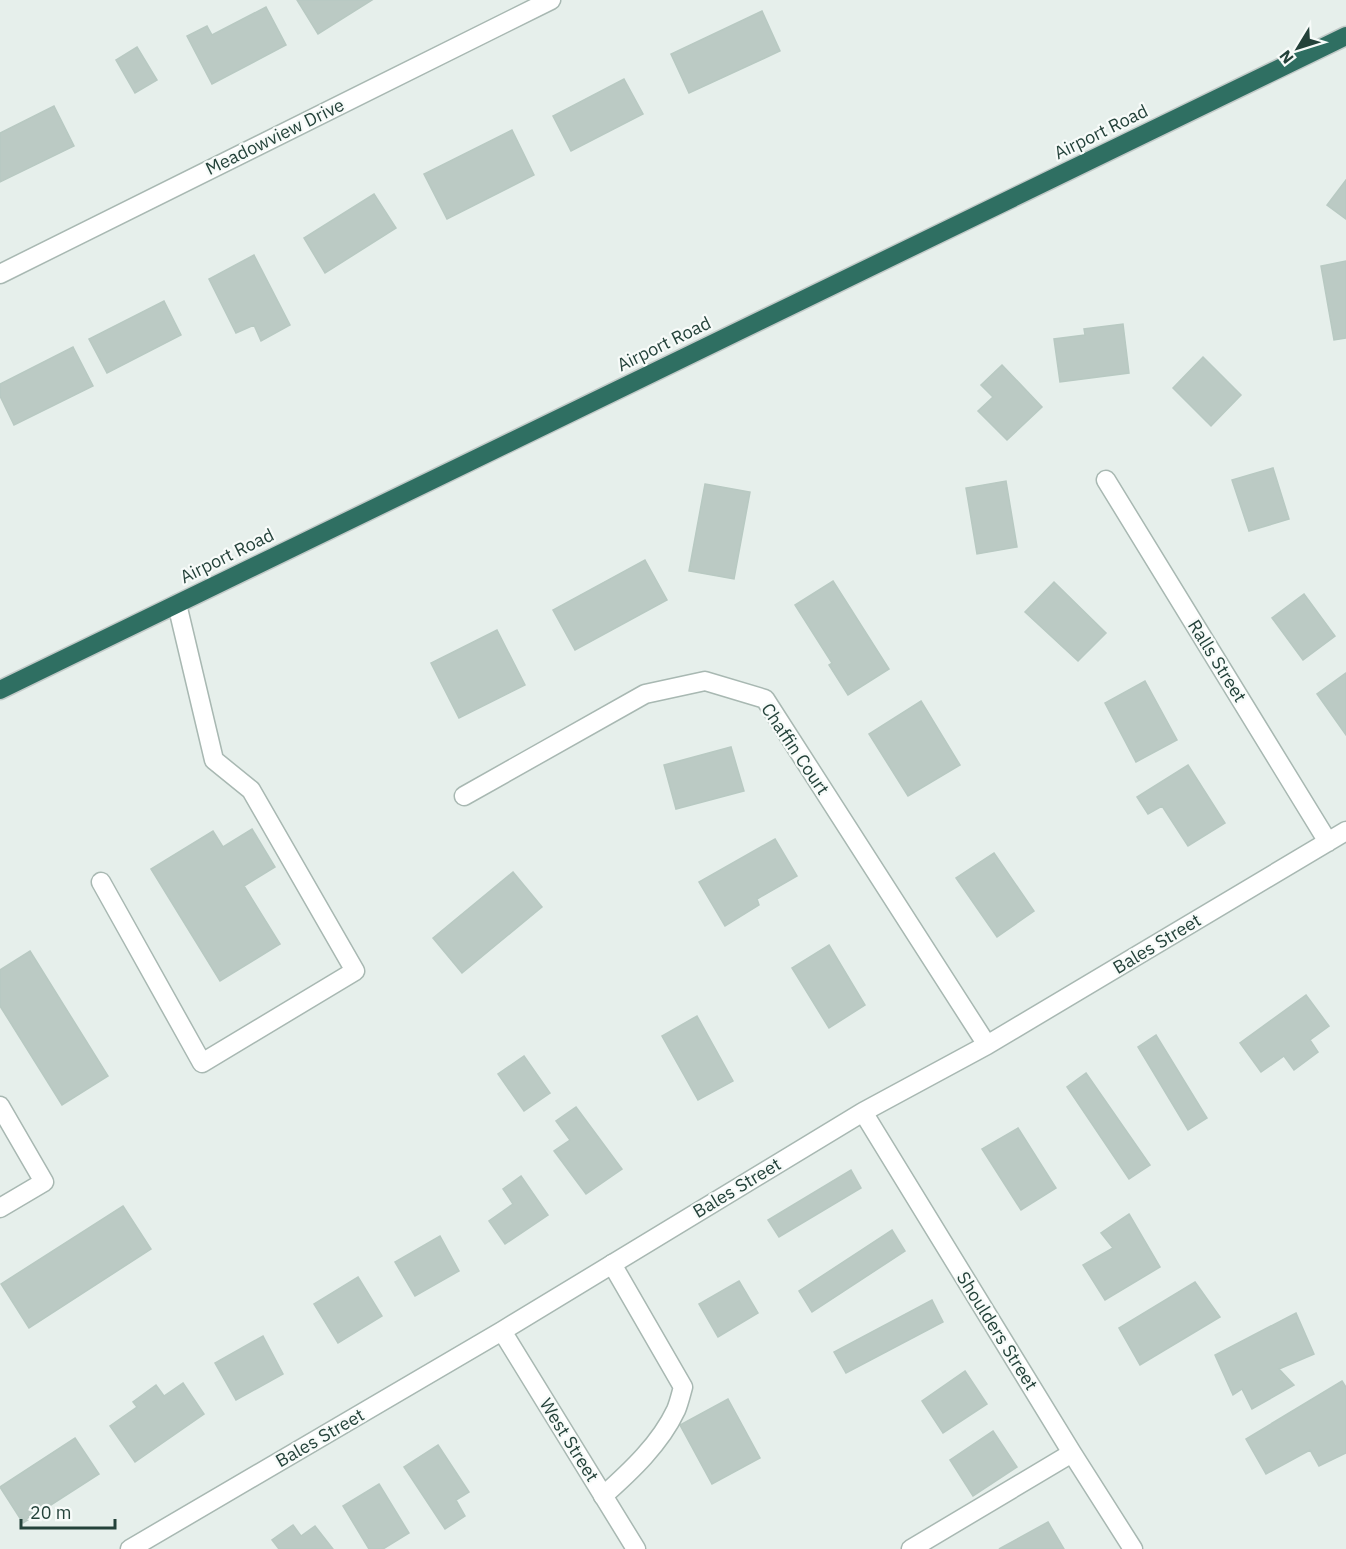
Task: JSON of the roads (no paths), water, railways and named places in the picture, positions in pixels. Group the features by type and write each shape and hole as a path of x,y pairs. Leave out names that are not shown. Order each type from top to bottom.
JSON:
{"highway":[{"name":"Airport Road","path":"0,690 1346,36"}],"street":[{"name":"Meadowview Drive","path":"0,274 551,0"},
{"name":"Ralls Street","path":"1106,480 1328,842"},
{"path":"101,882 202,1063 355,971 251,790 214,760 177,604"},
{"name":"Chaffin Court","path":"464,796 645,694 705,681 765,699 987,1045"},
{"name":"Bales Street","path":"130,1549 502,1331 863,1112 987,1045 1346,831"},
{"path":"0,1106 44,1182 0,1208"},
{"name":"Shoulders Street","path":"863,1112 1133,1549"},
{"path":"603,1496 633,1469 653,1445 676,1409 683,1387 612,1264"},
{"name":"West Street","path":"502,1331 636,1549"},
{"path":"911,1549 1072,1453"}]}
